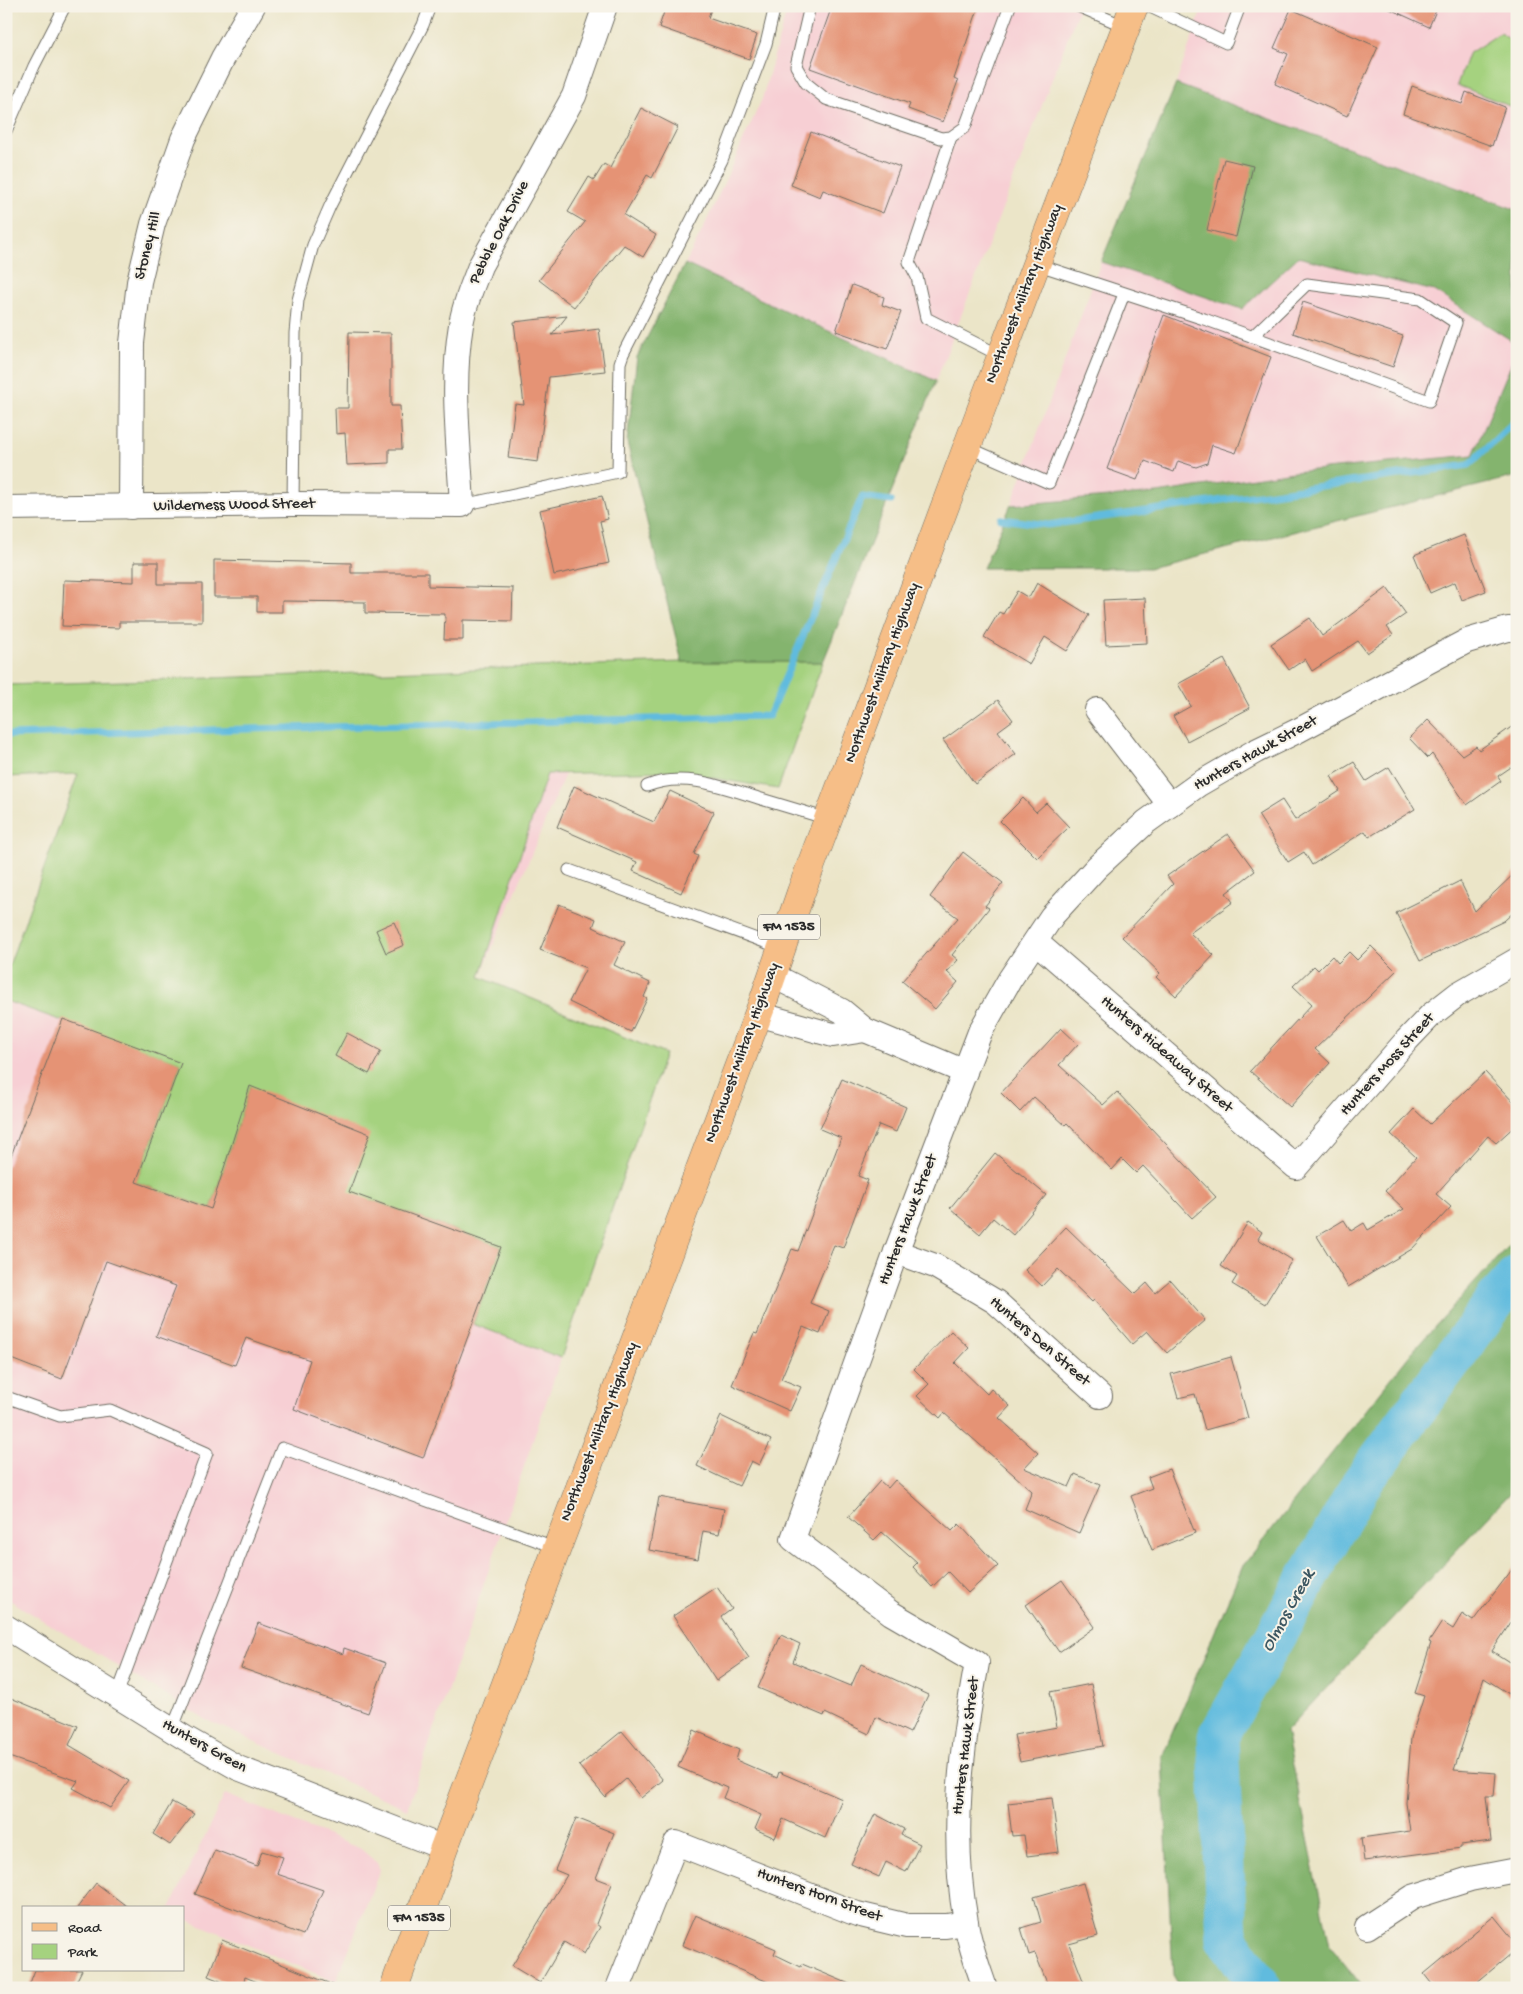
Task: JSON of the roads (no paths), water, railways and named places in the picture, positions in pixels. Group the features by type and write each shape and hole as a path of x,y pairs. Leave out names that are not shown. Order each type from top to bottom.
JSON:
{"main road":[{"name":"Northwest Military Highway","path":"394,1988 444,1848 758,1014 828,819 1130,17"}],"street":[{"name":"Stoney Hill","path":"131,507 132,343 140,282 153,224 183,139 222,58 253,6"},
{"name":"Pebble Oak Drive","path":"462,505 456,390 461,323 469,294 480,266 574,96 605,6"},
{"name":"Wilderness Wood Street","path":"6,508 292,504 462,505"},
{"name":"Hunters Hawk Street","path":"986,1988 966,1923 957,1844 959,1793 967,1714 977,1663 891,1613 793,1539 896,1252 980,1032 1010,978 1052,916 1097,867 1146,822 1199,784 1256,750 1299,730 1467,641 1508,629 1517,629"},
{"path":"1097,710 1170,805"},
{"name":"Hunters Hideaway Street","path":"1036,942 1296,1167"},
{"name":"Hunters Moss Street","path":"1296,1167 1406,1040 1431,1015 1458,994 1517,960"},
{"path":"772,975 842,1011 865,1030 965,1072"},
{"path":"758,1014 833,1035 865,1030"},
{"name":"Hunters Den Street","path":"896,1252 935,1266 996,1302 1100,1396"},
{"name":"Hunters Green","path":"6,1627 172,1730 238,1768 444,1848"},
{"name":"Hunters Horn Street","path":"618,1988 676,1843 857,1914 908,1926 946,1926 966,1923"},
{"path":"1367,1927 1413,1897 1470,1879 1517,1870"}],"lane":[{"path":"6,131 34,66 64,6"},
{"path":"292,504 295,333 298,300 313,245 330,206 423,25 430,6"},
{"path":"462,505 618,472 620,363 623,354 722,160 766,44 775,6"},
{"path":"810,6 796,66 806,83 826,99 941,138 951,137 965,127 1010,6"},
{"path":"1078,6 1130,17"},
{"path":"1148,6 1226,43 1240,6"},
{"path":"951,137 909,262 918,277 926,318 1001,356"},
{"path":"1036,264 1204,319 1252,337 1429,401 1456,323 1420,299 1307,284 1252,337"},
{"path":"967,447 1049,483 1124,294"},
{"path":"647,786 658,781 684,780 722,786 828,819"},
{"path":"569,870 782,948"},
{"path":"6,1397 60,1416 110,1410 207,1453 116,1695"},
{"path":"172,1730 282,1448 557,1548"}],"waterway":[{"path":"1001,519 1048,525 1469,465 1517,419"},
{"path":"6,735 769,716 862,497 891,501"},
{"name":"Olmos Creek","path":"1261,1988 1227,1939 1218,1737 1361,1484 1496,1300 1517,1276"}]}
